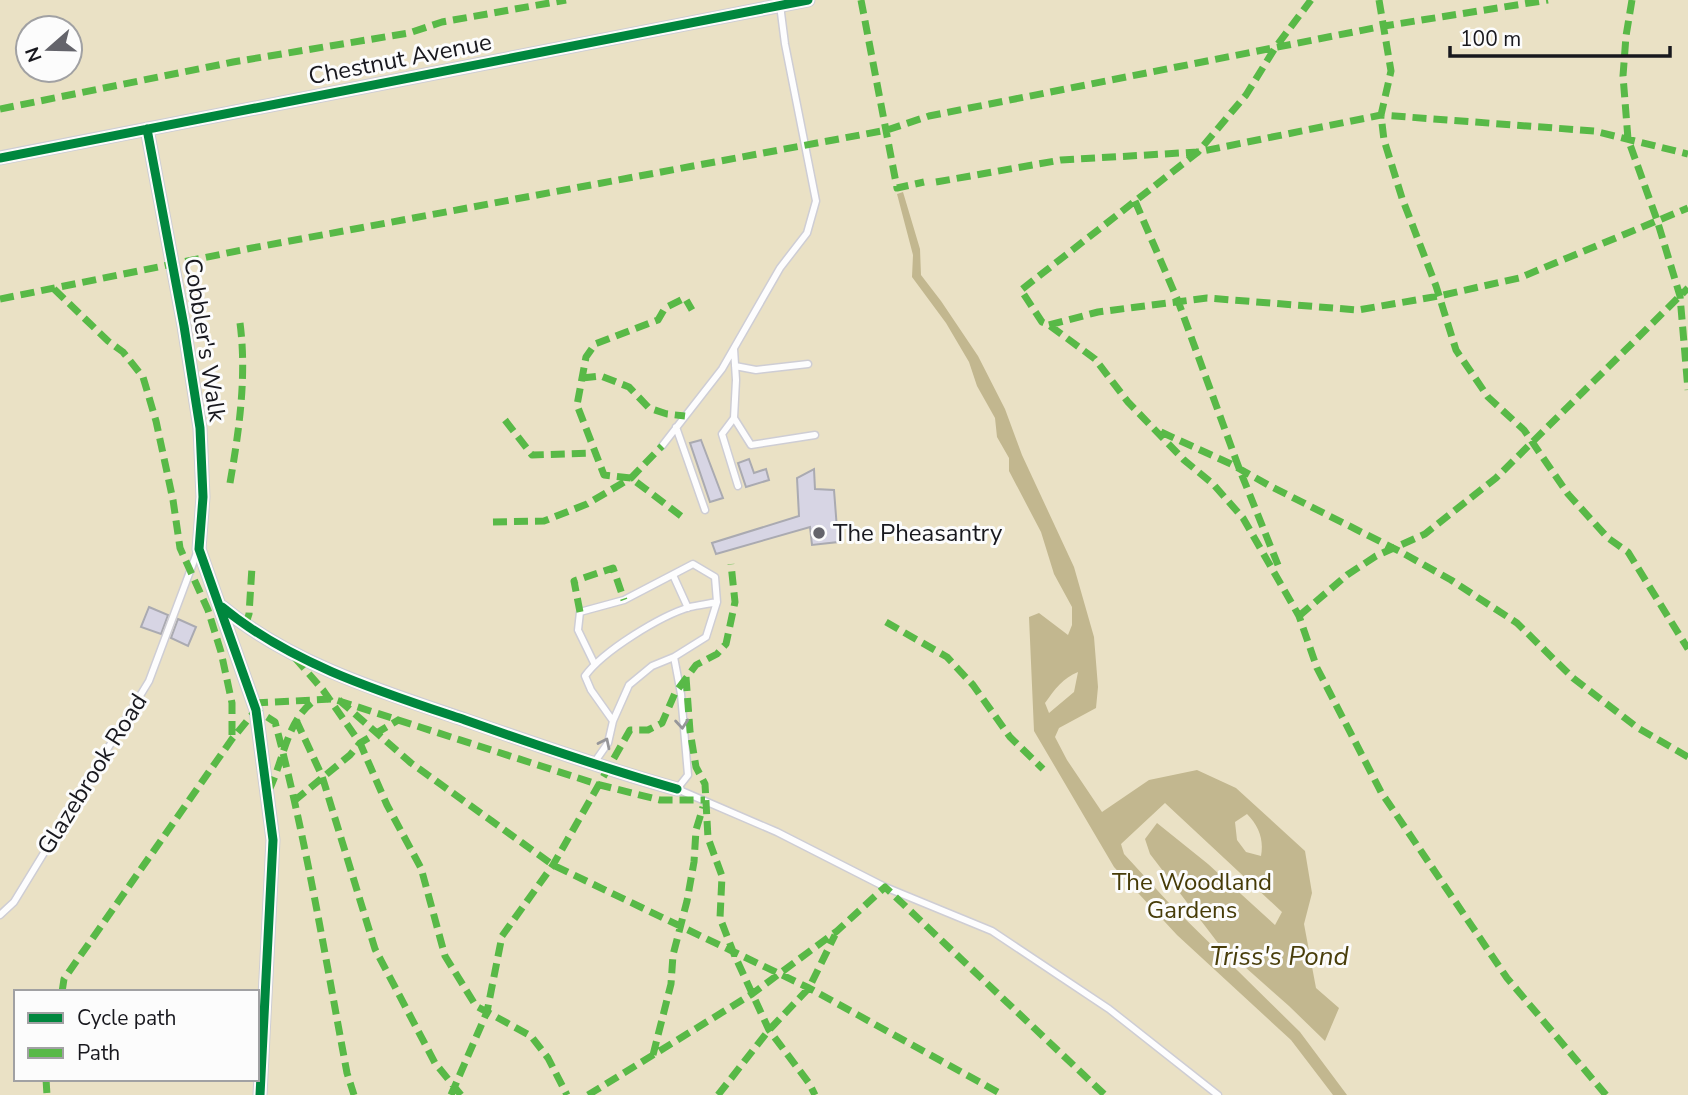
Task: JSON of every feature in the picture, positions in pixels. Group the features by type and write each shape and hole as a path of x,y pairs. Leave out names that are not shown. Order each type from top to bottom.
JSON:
{"street":[{"name":"Chestnut Avenue","path":"0,158 808,0"},
{"name":"Cobbler's Walk","path":"147,129 200,428 203,497 199,549 256,710 273,840 260,1095"},
{"path":"221,606 245,626 316,665 386,693 593,764 677,789"}],"lane":[{"path":"662,446 722,369 780,268 807,233 816,201 785,44 780,5"},
{"path":"734,347 734,418 751,445 815,435"},
{"path":"735,366 756,370 808,364"},
{"path":"734,418 722,434 738,486"},
{"path":"676,427 705,510"},
{"name":"Glazebrook Road","path":"0,915 14,902 149,681 199,549"},
{"path":"593,764 608,743 613,721 629,685 652,666 674,657 706,636 717,602 715,577 693,564 624,600 580,612 578,630 594,663"},
{"path":"673,575 688,608"},
{"path":"613,721 591,690 585,676 594,663 646,628 688,608 717,602"},
{"path":"674,657 681,694 688,775 677,789 777,832 885,887 992,931 1109,1009 1218,1095"}],"green space":[{"name":"The Woodland Gardens","path":"0,0 1688,0 1688,1095 0,1095"}],"water":[{"name":"Triss's Pond","path":"903,192 920,249 921,275 978,356 1005,409 1022,455 1074,567 1094,637 1098,687 1096,708 1059,728 1055,737 1102,812 1149,780 1197,770 1236,788 1305,851 1312,893 1304,924 1316,988 1339,1008 1325,1041 1218,943 1150,854 1145,839 1157,823 1208,864 1275,925 1282,912 1165,803 1121,844 1124,854 1169,903 1300,1032 1347,1095 1333,1095 1291,1040 1177,935 1114,867 1034,731 1029,617 1039,613 1068,635 1072,625 1072,607 1054,574 1041,532 1009,471 1009,458 997,437 995,418 977,386 969,362 946,323 912,277 913,255 897,194","holes":["1078,672 1074,692 1049,713 1045,703 1064,681","1247,814 1260,834 1261,856 1246,852 1237,840 1235,822"]}],"building":[{"path":"701,440 723,498 710,502 690,443"},
{"path":"749,459 754,473 766,469 769,480 746,487 738,463"},
{"path":"814,469 815,489 834,490 838,542 812,545 810,527 716,554 712,543 799,516 797,478"},
{"path":"149,607 168,615 161,634 141,627"},
{"path":"178,619 196,627 188,646 171,638"}],"marked path":[{"path":"0,109 233,62 409,33 442,22 566,0"},
{"path":"861,0 897,188 924,182"},
{"path":"936,182 1061,160 1198,152 1246,95 1275,48 1311,0"},
{"path":"1379,0 1391,71 1381,115 1384,140 1456,350 1488,397 1524,430 1568,494 1608,538 1628,552 1688,649"},
{"path":"0,299 252,248 887,130 929,116 1384,26 1548,0"},
{"path":"1632,0 1623,76 1628,139 1680,296 1688,390"},
{"path":"1606,1095 1507,978 1381,792 1317,668 1299,616 1243,518 1213,484 1184,460 1128,402 1095,359 1042,322 1021,290 1198,152 1381,115 1594,131 1688,154"},
{"path":"1135,201 1178,301 1239,468 1278,565"},
{"path":"1049,325 1098,312 1207,298 1358,310 1439,296 1519,278 1688,208"},
{"path":"1299,616 1347,575 1376,556 1425,534 1496,478 1688,288"},
{"path":"54,289 123,352 143,377 156,421 180,548 208,610 221,652 232,703 232,739"},
{"path":"681,516 631,478 604,475 577,405 586,357 595,344 658,320 665,308 685,298 692,310"},
{"path":"230,483 242,383 240,323"},
{"path":"582,378 601,376 629,387 649,408 685,416"},
{"path":"505,420 532,455 595,453"},
{"path":"1161,432 1231,464 1451,580 1517,623 1573,678 1638,728 1688,757"},
{"path":"493,522 544,521 587,504 631,478 662,446"},
{"path":"451,1095 487,1012 502,936 553,865 630,730 648,730 662,723 675,693 696,665 717,654 726,644 735,602 731,564"},
{"path":"245,626 249,614 252,567"},
{"path":"580,612 574,581 613,568 624,600"},
{"path":"886,622 947,657 973,685 1010,737 1043,769"},
{"path":"295,658 323,690 360,743 387,805 421,868 445,956 476,1006 531,1036 548,1058 567,1095"},
{"path":"686,677 696,767 705,784 708,838 722,876 720,918 769,1030 815,1095"},
{"path":"269,790 293,728 307,707 317,699"},
{"path":"254,703 333,699 600,785 660,800 705,800"},
{"path":"339,700 411,763 553,865 809,988 1003,1095"},
{"path":"62,990 64,979 232,739 256,710 275,722 306,853 347,1073 354,1095"},
{"path":"294,801 350,755 360,743 400,719"},
{"path":"296,720 322,776 375,949 435,1063 461,1095"},
{"path":"653,1055 671,984 673,955 687,901 696,830 703,807"},
{"path":"588,1095 752,994 837,931 885,887 1105,1095"},
{"path":"718,1095 769,1030 809,988 835,935"},
{"path":"46,1081 47,1095"}],"cycle path":[{"path":"0,158 808,0"},
{"path":"147,129 200,428 203,497 199,549 256,710 273,840 260,1095"},
{"path":"222,607 277,645 369,687 545,748 677,789"}],"place":[{"name":"The Pheasantry","path":"819,533"}]}
